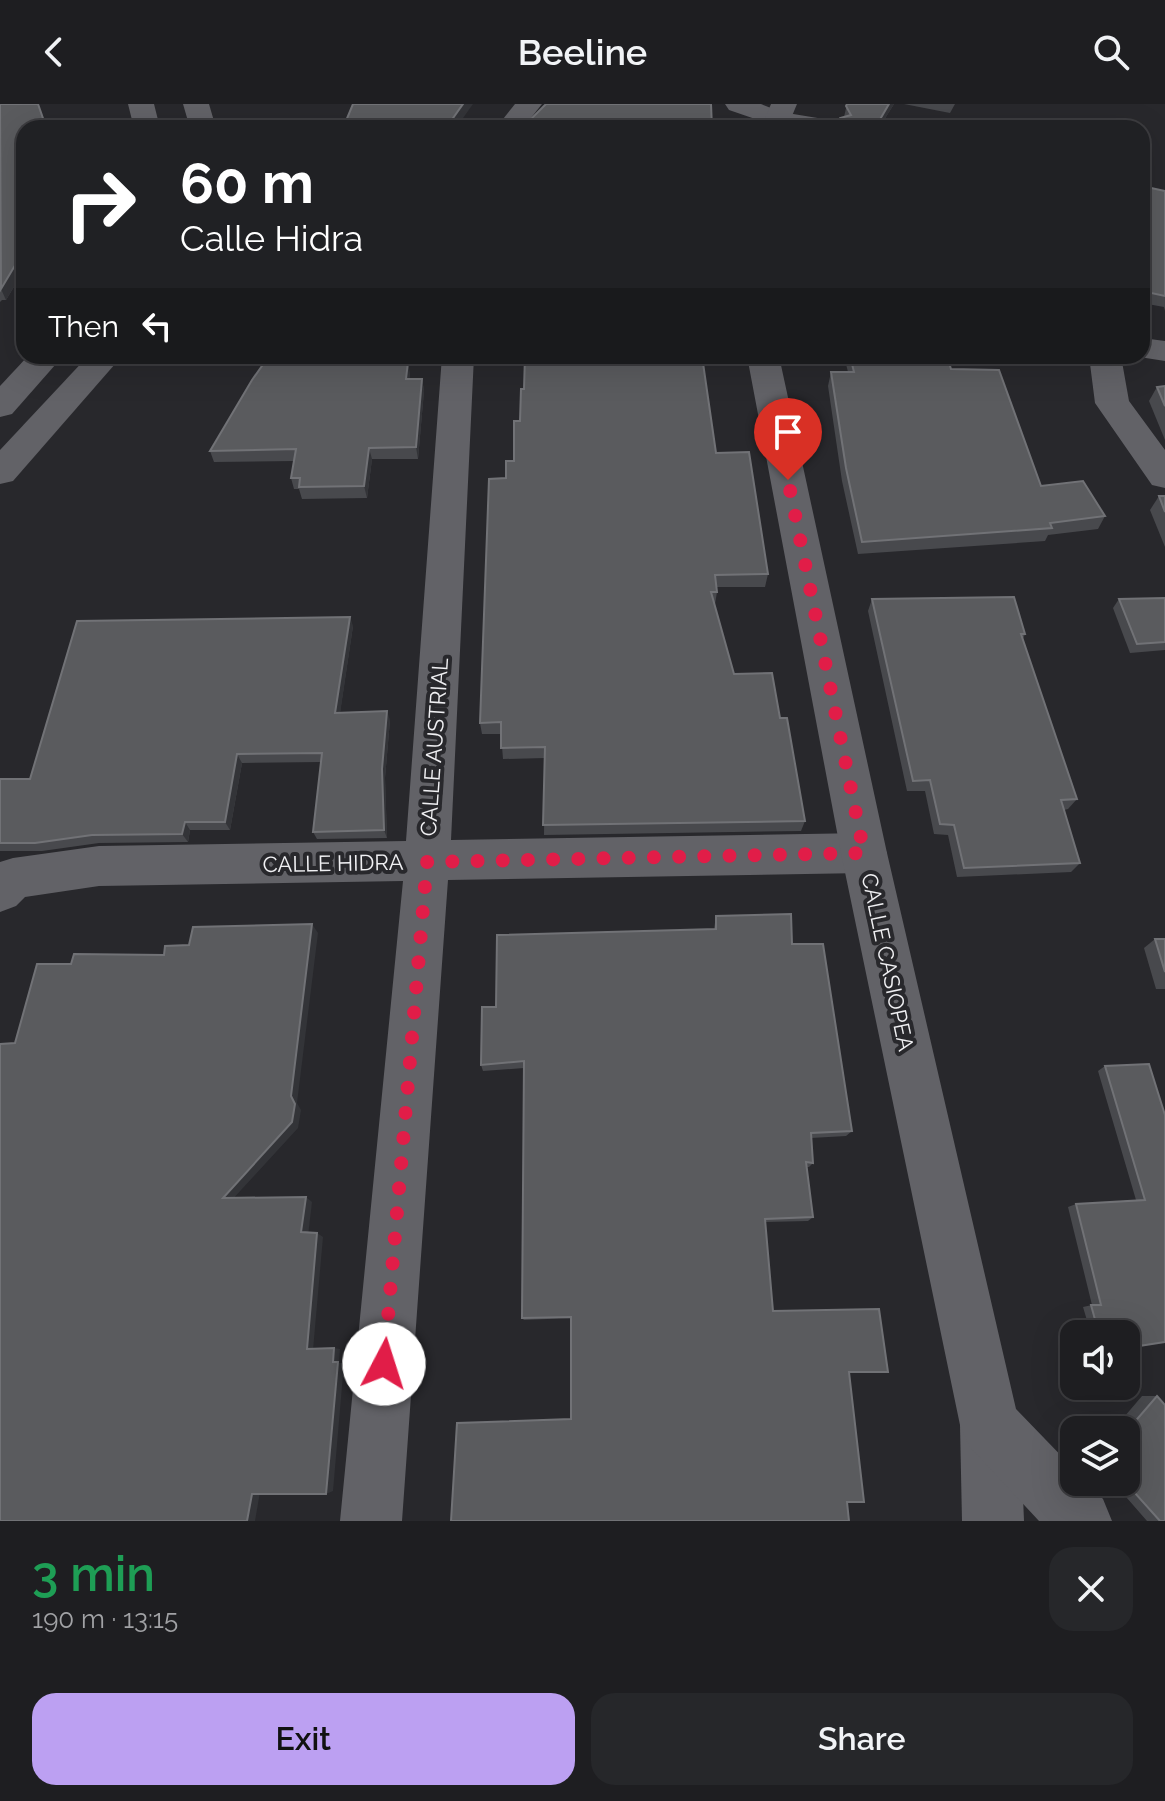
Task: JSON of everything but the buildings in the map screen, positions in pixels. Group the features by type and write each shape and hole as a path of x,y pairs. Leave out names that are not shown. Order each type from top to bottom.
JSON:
{"street":[{"path":"516,120 529,104"},
{"path":"738,104 778,117"},
{"path":"0,406 39,364"},
{"path":"0,472 99,364"},
{"name":"CALLE AUSTRIAL","path":"371,1521 427,862 458,364"},
{"name":"CALLE CASIOPEA","path":"765,364 864,853 990,1425 993,1521"},
{"path":"1106,364 1112,403 1165,476"},
{"name":"CALLE HIDRA","path":"0,891 13,878 99,866 864,853"},
{"path":"990,1425 1081,1521"}],"route":[{"path":"384,1364 427,862 864,853 788,480"}]}
